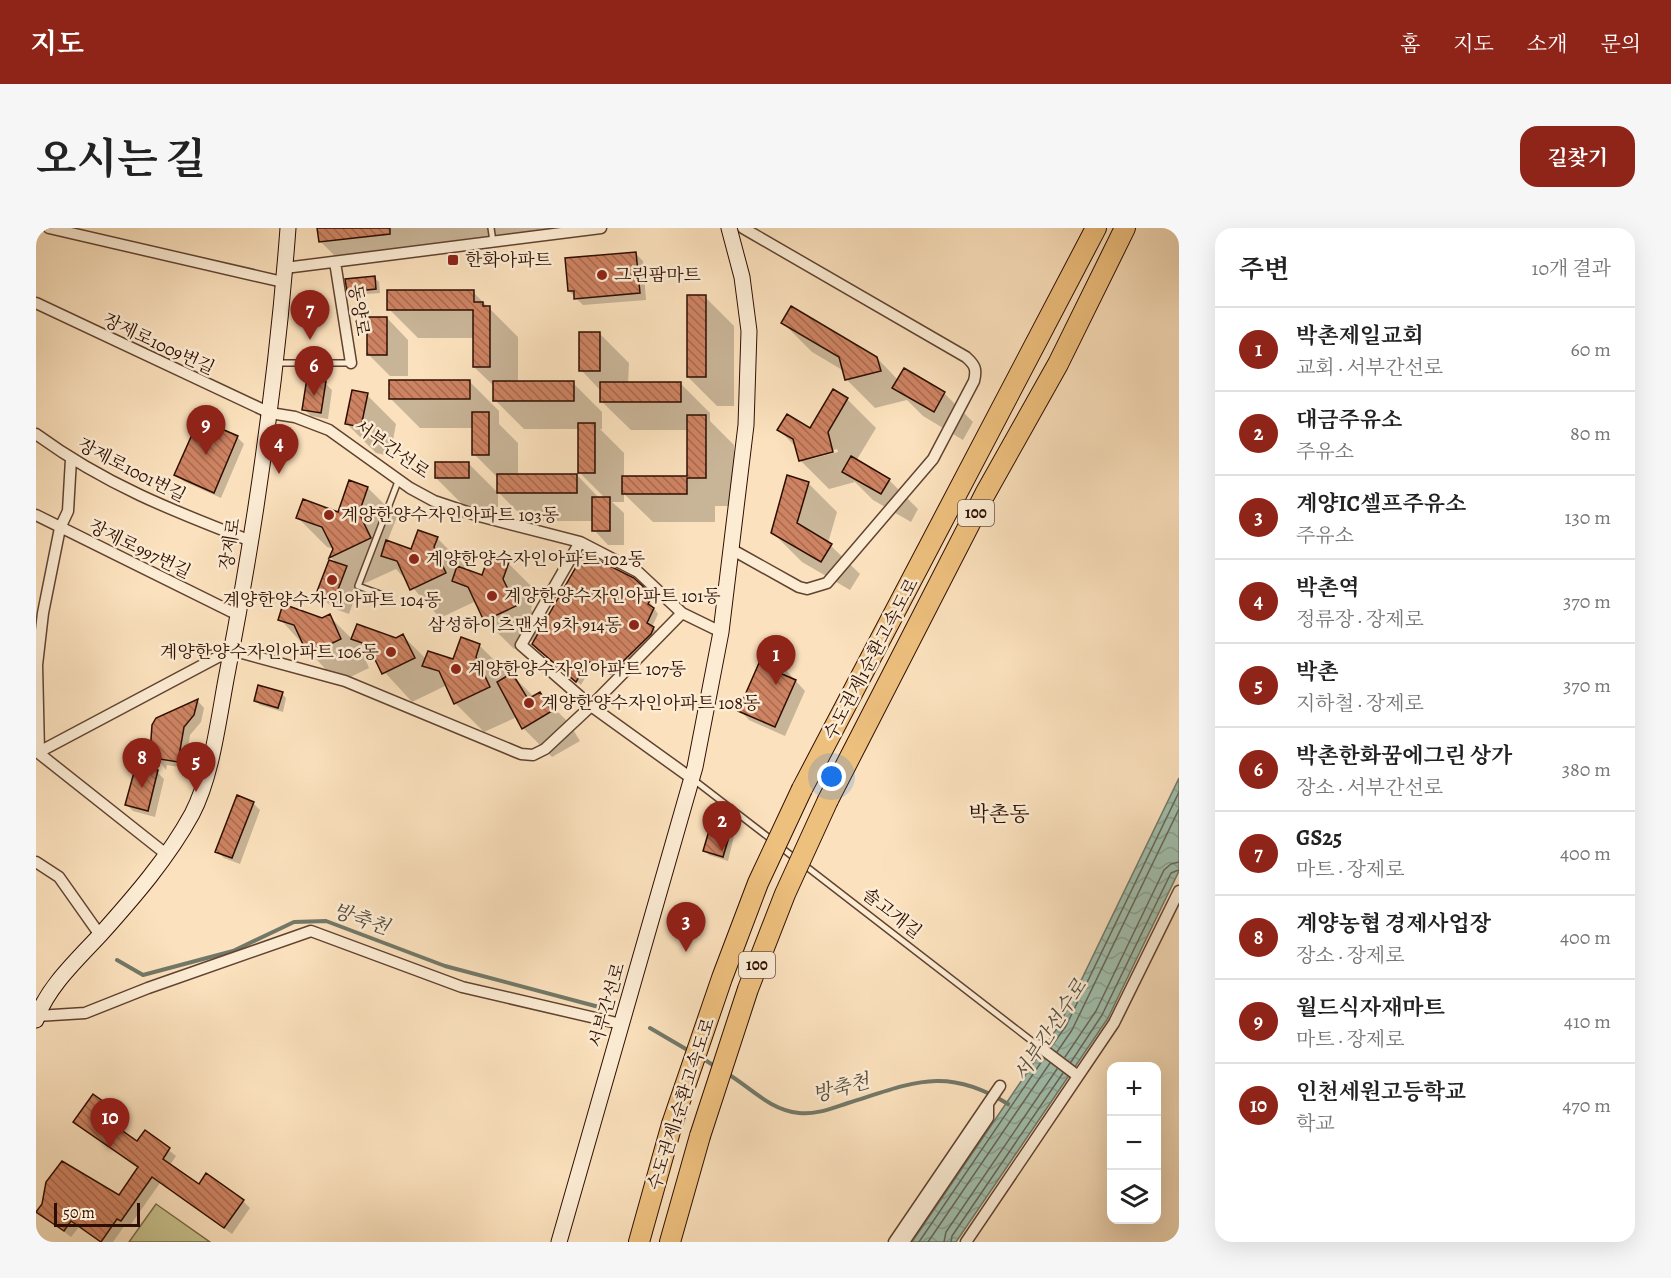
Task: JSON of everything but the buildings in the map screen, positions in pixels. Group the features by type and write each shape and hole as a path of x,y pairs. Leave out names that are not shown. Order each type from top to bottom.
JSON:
{"highway":[{"name":"수도권제1순환고속도로","path":"639,1242 672,1124 722,978 758,883 802,789 1096,228"},
{"name":"수도권제1순환고속도로","path":"670,1242 700,1136 748,989 785,894 828,800 985,494 1058,364 1125,228"}],"street":[{"name":"동양로","path":"49,228 75,231 284,275 335,262 601,228"},
{"name":"장제로","path":"37,1018 62,977 134,897 166,854 192,814 200,795 231,650 251,541 270,413 288,228"},
{"name":"서부간선로","path":"559,1242 691,778 721,632 746,425 749,331 742,277 729,228"},
{"path":"731,549 799,588 807,589 827,583 933,459 974,381 976,371 974,364 966,357 743,228"},
{"name":"동양로","path":"335,262 351,363"},
{"name":"장제로1009번길","path":"36,303 270,413"},
{"name":"서부간선로","path":"270,413 296,417 329,430 399,479 445,505 580,542 638,572 682,613 721,632"},
{"name":"장제로1001번길","path":"36,434 71,459 152,503 251,541"},
{"path":"60,528 68,511 71,459"},
{"name":"장제로997번길","path":"36,515 238,615"},
{"name":"장제로997번길","path":"38,752 37,665 43,613 60,528"},
{"path":"580,542 521,645 591,706 691,778"},
{"path":"166,854 38,752 231,650 345,681 521,754 533,755 591,706 682,613"},
{"path":"36,862 59,877 100,935"},
{"path":"966,1242 1114,1023 1179,891"},
{"path":"37,1018 85,1013 148,988 311,931 462,987 621,1024"},
{"name":"솔고개길","path":"1037,1045 1074,1073"},
{"path":"894,1242 1000,1086"},
{"path":"904,1242 988,1118 988,1104"}],"lane":[{"path":"491,228 493,242"},
{"path":"275,363 351,363"},
{"path":"380,594 358,586 399,479"},
{"name":"솔고개길","path":"691,778 1037,1045"}],"shaded area":[{"path":"156,1204 210,1242 129,1242"}],"water":[{"path":"1179,778 1179,871 1108,1018 956,1242 912,1242 1060,1024"}],"waterway":[{"name":"방축천","path":"117,960 143,975 233,951 294,922 326,921 445,966 599,1007"},
{"name":"방축천","path":"650,1028 691,1052"},
{"name":"방축천","path":"702,1058 716,1067"},
{"name":"방축천","path":"728,1074 779,1108 799,1113 824,1111 891,1089 929,1081 947,1081 966,1085 986,1092 1008,1104"}],"place":[{"name":"한화아파트","path":"453,260"},
{"name":"그린팜마트","path":"602,275"},
{"name":"GS25","path":"310,340"},
{"name":"박촌한화꿈에그린 상가","path":"314,396"},
{"name":"월드식자재마트","path":"206,455"},
{"name":"박촌역","path":"279,474"},
{"name":"계양한양수자인아파트 103동","path":"329,515"},
{"name":"계양한양수자인아파트 102동","path":"414,559"},
{"name":"계양한양수자인아파트 104동","path":"332,580"},
{"name":"계양한양수자인아파트 101동","path":"492,596"},
{"name":"삼성하이츠맨션 9차 914동","path":"634,625"},
{"name":"계양한양수자인아파트 106동","path":"391,652"},
{"name":"계양한양수자인아파트 107동","path":"456,669"},
{"name":"박촌제일교회","path":"776,685"},
{"name":"계양한양수자인아파트 108동","path":"529,703"},
{"name":"계양농협 경제사업장","path":"142,788"},
{"name":"박촌","path":"196,792"},
{"name":"대금주유소","path":"722,851"},
{"name":"계양IC셀프주유소","path":"686,952"},
{"name":"인천세원고등학교","path":"110,1148"}],"district":[{"name":"박촌동","path":"999,814"}],"water label":[{"name":"서부간선수로","path":"1050,1030"}]}
